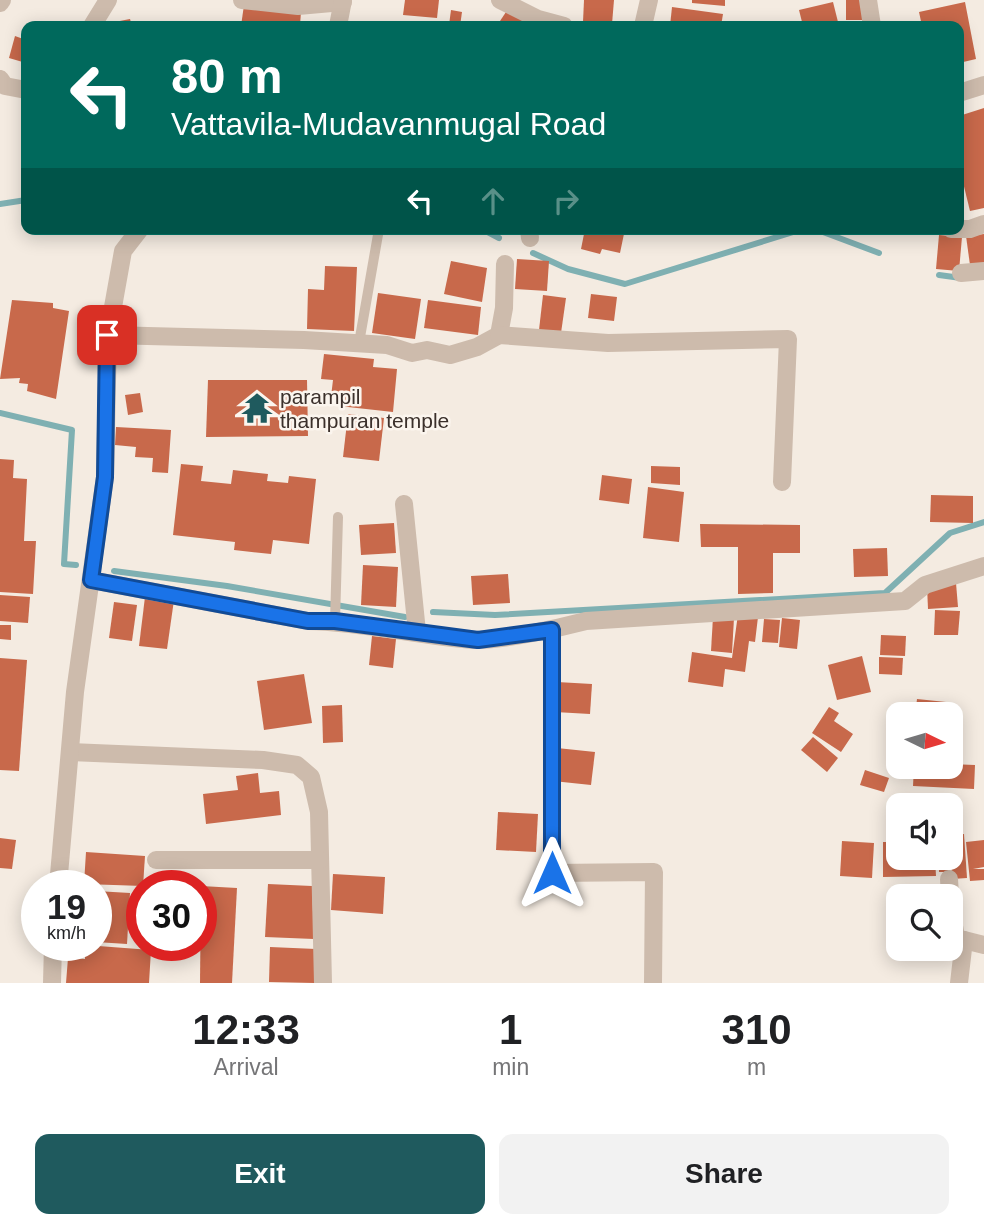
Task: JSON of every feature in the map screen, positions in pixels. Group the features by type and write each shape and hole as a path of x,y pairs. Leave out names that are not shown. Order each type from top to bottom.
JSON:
{"street":[{"path":"95,21 108,0"},
{"path":"242,0 298,6 343,1 339,21"},
{"path":"500,0 547,21"},
{"path":"644,21 649,0"},
{"path":"868,0 872,21"},
{"path":"0,79 5,86 21,89"},
{"path":"964,91 984,85"},
{"path":"964,229 984,224"},
{"path":"59,870 75,692 105,477 107,335 123,251 135,235"},
{"path":"499,335 504,308 505,264"},
{"path":"961,273 984,271"},
{"path":"107,335 359,343 387,345 412,353 427,350 450,355 477,347 499,335 608,343 788,340 782,481"},
{"path":"404,504 417,632"},
{"path":"91,580 308,621 335,621 478,640 552,630 586,621 905,601 925,586 984,566"},
{"path":"552,630 552,873 654,872 653,983"},
{"path":"70,752 263,760 297,765 311,777 319,811 323,983"},
{"path":"156,860 320,860"},
{"path":"958,983 964,940 984,945"},
{"path":"52,983 53,961"}],"lane":[{"path":"359,343 378,235"},
{"path":"335,621 338,517"}],"building":[{"path":"405,0 439,0 437,18 403,15"},
{"path":"584,0 614,0 612,21 583,21"},
{"path":"692,0 725,0 725,6 692,3"},
{"path":"846,0 863,0 863,20 846,20"},
{"path":"833,2 838,21 802,21 799,10"},
{"path":"965,2 976,59 964,62 964,21 921,21 919,12"},
{"path":"244,5 301,11 300,21 242,21"},
{"path":"672,7 723,14 722,21 671,21"},
{"path":"508,9 523,19 522,21 500,21"},
{"path":"451,10 462,12 461,21 450,21"},
{"path":"15,36 21,38 21,62 9,58"},
{"path":"984,108 984,208 970,211 964,186 964,114"},
{"path":"984,234 984,263 970,265 966,236"},
{"path":"584,235 624,235 620,253 602,249 600,254 581,249"},
{"path":"939,235 962,237 959,271 936,269"},
{"path":"517,259 549,261 547,291 515,289"},
{"path":"451,261 487,268 482,302 444,294"},
{"path":"325,266 357,267 354,331 307,329 308,289 324,290"},
{"path":"378,293 421,299 415,339 372,333"},
{"path":"591,294 617,297 614,321 588,318"},
{"path":"543,295 566,298 561,333 539,330"},
{"path":"12,300 53,303 53,308 69,311 56,399 27,391 28,384 19,383 20,378 0,379"},
{"path":"428,300 481,307 478,335 424,328"},
{"path":"324,354 374,359 373,367 397,369 393,412 330,405 333,380 321,379"},
{"name":"parampil thampuran temple","path":"208,380 307,380 308,436 206,437"},
{"path":"140,393 143,412 128,415 125,395"},
{"path":"348,414 384,418 379,461 343,457"},
{"path":"116,427 171,430 168,473 152,472 153,458 135,457 136,447 115,445"},
{"path":"0,459 14,460 13,478 27,479 24,541 36,541 33,594 0,592"},
{"path":"181,464 203,466 201,481 231,484 233,470 268,474 267,481 288,483 289,476 316,479 309,544 273,540 271,554 234,550 235,542 173,535"},
{"path":"651,466 680,467 680,485 651,483"},
{"path":"602,475 632,479 629,504 599,500"},
{"path":"648,487 684,492 679,542 643,538"},
{"path":"931,495 973,496 973,523 930,522"},
{"path":"394,523 396,553 361,555 359,525"},
{"path":"700,524 800,525 800,553 773,553 773,593 738,594 738,547 701,547"},
{"path":"887,548 888,576 854,577 853,549"},
{"path":"363,565 398,567 396,607 361,605"},
{"path":"508,574 510,603 473,605 471,576"},
{"path":"956,583 958,607 928,609 927,586"},
{"path":"0,595 30,597 28,623 0,621"},
{"path":"145,597 174,600 167,649 139,646"},
{"path":"114,602 137,605 132,641 109,638"},
{"path":"935,610 960,611 958,635 934,635"},
{"path":"738,614 758,617 755,642 749,641 745,672 725,669 723,687 688,682 692,652 732,658"},
{"path":"713,617 734,618 732,653 711,651"},
{"path":"782,618 800,620 797,649 779,647"},
{"path":"764,619 780,620 778,643 762,642"},
{"path":"0,625 11,625 11,640 0,639"},
{"path":"881,635 906,636 905,656 880,655"},
{"path":"372,636 396,639 393,668 369,665"},
{"path":"862,656 871,692 837,700 828,665"},
{"path":"879,657 903,658 902,675 879,674"},
{"path":"0,658 27,660 19,771 0,770"},
{"path":"304,674 312,723 264,730 257,681"},
{"path":"557,682 592,684 590,714 555,712"},
{"path":"917,699 946,702 917,702"},
{"path":"342,705 343,742 323,743 322,706"},
{"path":"829,707 839,713 834,721 853,734 841,752 812,733"},
{"path":"813,737 838,758 827,772 801,750"},
{"path":"557,748 595,752 591,785 553,781"},
{"path":"963,765 975,765 974,789 913,786 913,779 963,779"},
{"path":"865,770 889,779 884,792 860,785"},
{"path":"258,773 260,793 279,791 281,815 206,824 203,794 238,790 236,776"},
{"path":"498,812 538,814 536,852 496,850"},
{"path":"963,834 967,878 952,879 952,870 963,870"},
{"path":"0,838 16,840 12,869 0,868"},
{"path":"984,840 984,867 973,869 984,869 984,880 970,881 966,842"},
{"path":"842,841 874,843 872,878 840,876"},
{"path":"883,842 886,842 886,870 936,870 936,876 883,877"},
{"path":"86,852 145,856 144,870 126,870 126,885 112,885 112,870 85,870"},
{"path":"333,874 385,877 383,914 331,910"},
{"path":"268,884 312,886 314,939 265,937"},
{"path":"217,887 237,888 232,983 200,983 200,961 217,961"},
{"path":"112,892 126,893 126,944 112,943"},
{"path":"112,947 126,948 126,961 150,961 149,983 66,983 68,961 112,961"},
{"path":"270,947 316,949 314,983 269,982"}],"waterway":[{"path":"0,204 21,201"},
{"path":"493,235 499,238"},
{"path":"533,253 568,269 625,284 784,235"},
{"path":"831,235 879,253"},
{"path":"939,275 961,278"},
{"path":"0,413 72,430 64,564 76,565"},
{"path":"433,612 495,615 885,593 950,533 984,522"},
{"path":"114,571 227,586 405,617"}],"place":[{"name":"parampil thampuran temple","path":"257,408"}],"route":[{"path":"107,335 105,477 91,580 308,621 335,621 478,640 552,630 552,873"}]}
